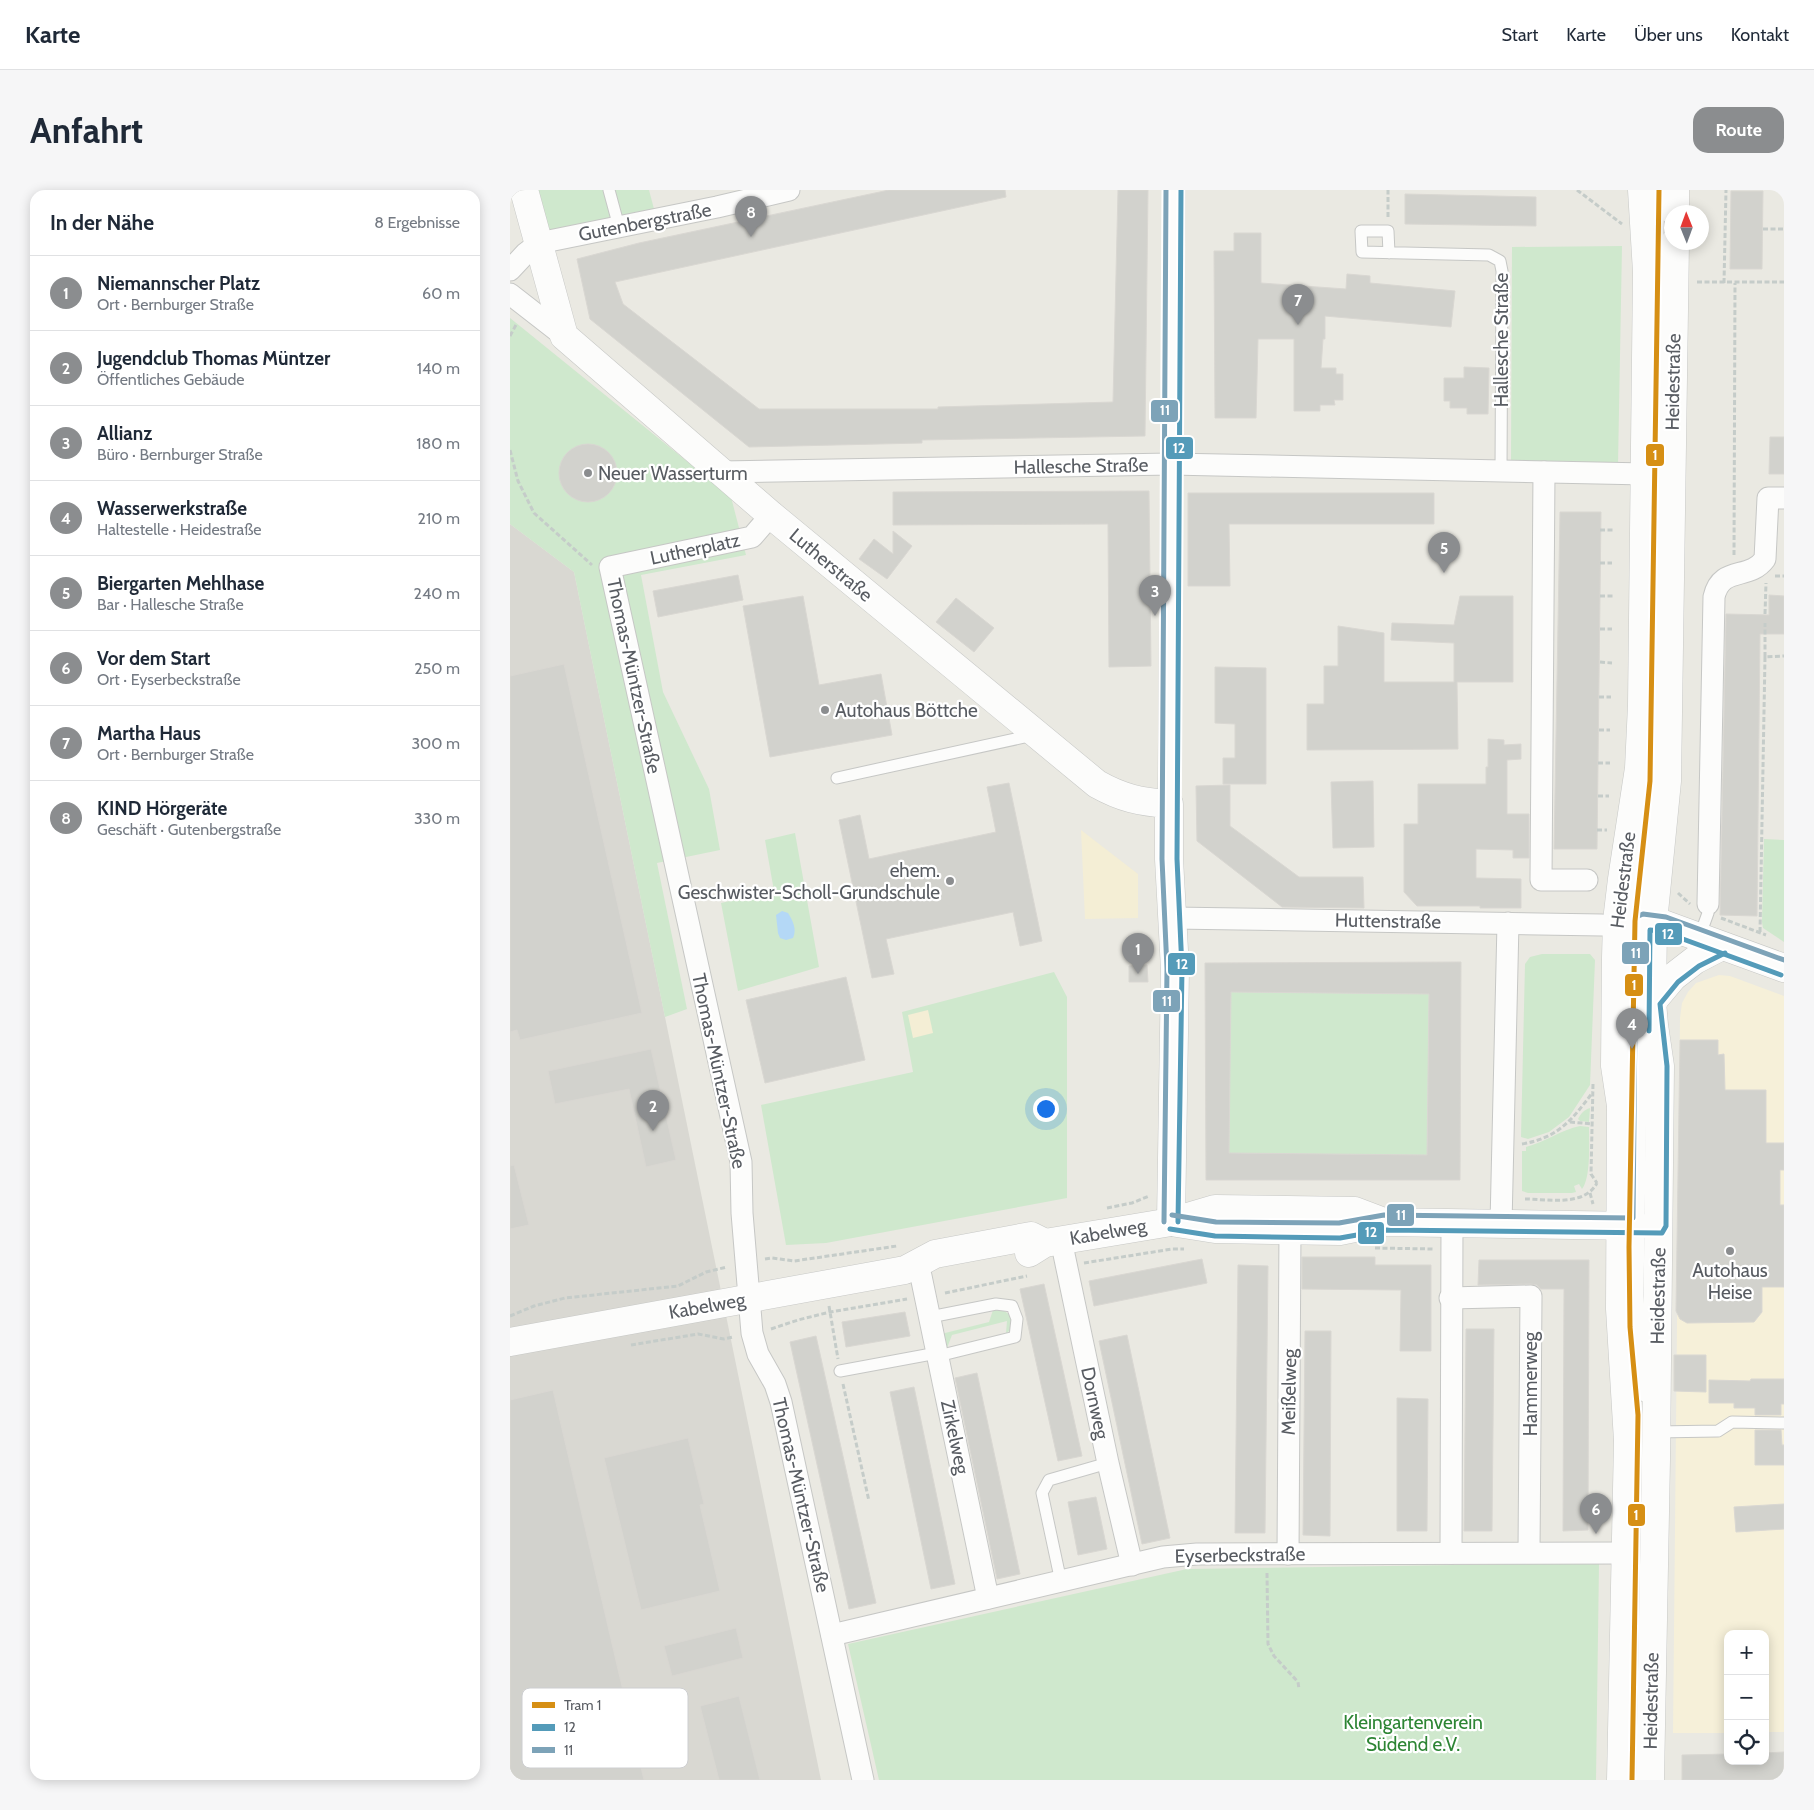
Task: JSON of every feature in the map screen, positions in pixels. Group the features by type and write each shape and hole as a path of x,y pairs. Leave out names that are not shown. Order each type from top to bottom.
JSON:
{"main road":[{"path":"524,190 564,336"},
{"name":"Heidestraße","path":"1642,190 1647,272 1646,474 1639,768 1627,841 1630,922 1615,1066 1637,1226 1656,1432 1650,1780"},
{"path":"1675,190 1675,205"},
{"name":"Heidestraße","path":"1621,1780 1628,1441 1620,1309 1637,1226 1660,1066 1652,1002 1630,922 1667,781 1663,250"},
{"name":"Lutherstraße","path":"564,336 771,515 1097,784 1114,794 1145,802 1169,804"},
{"path":"1169,804 1169,859 1175,969 1171,1222"},
{"path":"1630,922 1662,924 1784,968"},
{"path":"1652,1002 1673,977 1695,960 1711,942"},
{"name":"Kabelweg","path":"510,1342 825,1284 914,1272 935,1254 1031,1236 1053,1242 1171,1222 1215,1209 1355,1211 1384,1222 1451,1236 1501,1224 1637,1226"},
{"name":"Kabelweg","path":"1171,1222 1215,1229 1340,1231 1384,1222"}],"street":[{"name":"Gutenbergstraße","path":"510,270 526,253 539,243 717,207 789,190"},
{"path":"1169,804 1174,190"},
{"name":"Lutherstraße","path":"510,294 564,336"},
{"name":"Hallesche Straße","path":"721,472 1171,464 1646,474"},
{"path":"1544,472 1541,880 1587,880"},
{"path":"1708,904 1714,597 1716,588 1721,580 1734,574 1754,570 1765,559 1768,498 1784,498"},
{"name":"Lutherplatz","path":"610,567 752,537 771,515"},
{"name":"Thomas-Müntzer-Straße","path":"610,567 741,1162 742,1213 752,1333 758,1354 775,1384 781,1402 863,1780"},
{"name":"Huttenstraße","path":"1173,918 1508,923 1630,922"},
{"path":"1501,1224 1508,923"},
{"name":"Meißelweg","path":"1277,1554 1290,1229"},
{"path":"1451,1236 1451,1553"},
{"name":"Dornweg","path":"1053,1242 1067,1266 1108,1463 1132,1565"},
{"name":"Zirkelweg","path":"914,1272 930,1317 988,1598"},
{"name":"Hammerweg","path":"1450,1298 1531,1296 1529,1552"},
{"name":"Eyserbeckstraße","path":"832,1635 1163,1557 1197,1554 1627,1552"}],"lane":[{"path":"609,190 619,227"},
{"path":"1659,190 1663,250"},
{"path":"1630,922 1647,880 1656,809 1658,772 1666,190"},
{"name":"Hallesche Straße","path":"1388,231 1362,231 1362,252 1489,255 1500,261 1502,271 1501,471"},
{"path":"1388,231 1389,253"},
{"path":"837,778 1036,735"},
{"path":"1708,904 1711,942"},
{"path":"1632,1780 1638,1414 1630,1327 1637,1226"},
{"path":"1637,1226 1638,1296 1646,1416 1647,1463 1641,1780"},
{"path":"840,1371 938,1355 1015,1336 1017,1319 1012,1306 996,1304 930,1317"},
{"path":"1656,1432 1718,1431 1732,1422 1784,1422"},
{"path":"1061,1582 1042,1493 1049,1480 1108,1463"}],"path":[{"path":"1388,190 1388,231"},
{"path":"1577,190 1626,228"},
{"path":"1724,283 1726,190"},
{"path":"1724,228 1730,228"},
{"path":"1763,229 1784,229"},
{"path":"1689,282 1784,282"},
{"path":"1734,574 1735,283"},
{"path":"510,450 518,481 534,513 592,565 610,567"},
{"path":"1600,530 1614,530"},
{"path":"1600,563 1612,563"},
{"path":"1765,614 1766,575"},
{"path":"1600,596 1613,596"},
{"path":"1760,932 1765,623"},
{"path":"1600,629 1612,630"},
{"path":"1765,657 1784,656"},
{"path":"1600,662 1612,663"},
{"path":"1599,697 1611,697"},
{"path":"1598,730 1610,730"},
{"path":"1598,763 1610,763"},
{"path":"1598,796 1609,796"},
{"path":"1504,1146 1540,1140 1570,1122 1593,1092"},
{"path":"1570,1122 1593,1124"},
{"path":"1593,1204 1590,1193 1597,1184"},
{"path":"1104,1208 1132,1203 1158,1193 1171,1193"},
{"path":"1366,1248 1451,1236"},
{"path":"1067,1266 1172,1249 1191,1249"},
{"path":"510,1316 534,1306 565,1298 678,1286 706,1272 772,1258 914,1272 1033,1275"},
{"path":"623,1346 698,1334 724,1338 752,1333 830,1312 914,1272"},
{"path":"825,1284 840,1371 869,1501"},
{"path":"1277,1554 1268,1644 1274,1656 1298,1682 1299,1689"}],"shaded area":[{"path":"510,524 574,572 821,1780 510,1780"},
{"path":"1719,975 1730,976 1784,996 1784,1732 1769,1732 1769,1630 1724,1630 1724,1733 1673,1733 1680,1018 1682,1003 1696,983"}],"green space":[{"path":"534,190 649,190 654,209 545,236"},
{"path":"1622,246 1618,465 1511,461 1512,247"},
{"path":"510,318 731,497 746,555 641,575 663,692 709,789 720,850 657,863 687,1009 665,1017 574,572 510,524"},
{"path":"795,833 819,967 738,991 721,903 774,891 765,840"},
{"path":"1764,839 1784,840 1784,942 1763,928"},
{"path":"1542,954 1590,954 1595,960 1590,1085 1569,1117 1549,1132 1528,1139 1521,1137 1525,964 1530,957"},
{"path":"1054,972 1067,997 1067,1198 826,1243 786,1245 761,1105 913,1072 902,1012"},
{"path":"1231,992 1429,994 1427,1155 1229,1153"},
{"path":"1590,1108 1589,1122 1580,1121 1578,1119 1582,1113"},
{"path":"1580,1126 1589,1127 1588,1169 1582,1189 1579,1184 1574,1186 1576,1192 1572,1193 1528,1193 1522,1191 1522,1151 1526,1151 1526,1147"},
{"path":"999,1309 1006,1312 1011,1319 1011,1330 1006,1333 1007,1321 952,1335 947,1348 937,1335 989,1322 993,1310"},
{"name":"Kleingartenverein Südend e.V.","path":"1599,1563 1596,1780 879,1780 848,1644 1187,1569"}],"sand":[{"path":"1081,830 1138,874 1138,918 1085,919"},
{"path":"928,1010 933,1033 913,1038 908,1015"}],"water":[{"path":"782,911 788,913 794,928 793,938 786,940 780,938 778,933 776,915"}],"building":[{"path":"889,190 1005,190 1006,197 615,282 623,304 759,409 938,409 938,407 1113,402 1118,190 1148,190 1145,436 922,440 922,443 749,447 590,319 577,259 639,243"},
{"path":"1731,191 1763,191 1762,269 1730,269"},
{"path":"1405,194 1536,197 1536,226 1405,224"},
{"path":"1234,233 1261,233 1261,283 1346,289 1347,274 1370,276 1370,283 1455,291 1451,327 1325,316 1325,339 1323,339 1321,368 1336,368 1336,374 1343,374 1343,400 1334,400 1335,405 1320,405 1320,411 1294,411 1294,339 1258,339 1256,418 1215,418 1214,251 1234,251"},
{"path":"1464,367 1489,368 1488,414 1467,414 1467,408 1450,408 1450,401 1444,401 1444,378 1464,378"},
{"path":"1770,437 1784,437 1784,474 1769,474"},
{"name":"Neuer Wasserturm","path":"582,444 594,444 609,452 617,467 617,479 609,494 594,502 582,502 567,494 559,479 559,467 567,452"},
{"path":"1149,491 1151,666 1109,667 1108,524 893,525 893,492"},
{"path":"1188,493 1434,493 1434,524 1229,524 1230,586 1188,586"},
{"path":"1560,512 1601,512 1597,849 1554,849"},
{"path":"893,531 912,546 887,579 859,559 874,539 893,554"},
{"path":"738,575 743,600 658,617 653,591"},
{"path":"1769,595 1784,596 1784,634 1760,634 1757,916 1720,915 1726,614 1769,615"},
{"path":"803,596 819,685 881,674 892,735 770,757 743,606"},
{"path":"1460,596 1513,596 1513,682 1457,682 1458,749 1307,750 1307,704 1324,704 1324,666 1338,666 1338,626 1384,633 1384,682 1454,682 1454,643 1391,640 1392,623 1454,625"},
{"path":"956,598 994,628 974,652 936,622"},
{"path":"564,664 642,1013 520,1040 517,1030 510,1032 510,676"},
{"path":"1215,667 1266,668 1266,784 1223,784 1223,758 1235,758 1235,724 1215,723"},
{"path":"1488,739 1504,740 1504,745 1521,744 1521,759 1507,760 1507,814 1529,814 1529,858 1513,858 1513,850 1476,849 1476,878 1521,879 1521,908 1417,906 1404,892 1404,824 1418,824 1418,784 1486,784"},
{"path":"1373,781 1374,847 1333,848 1331,782"},
{"name":"ehem. Geschwister-Scholl-Grundschule","path":"1009,783 1042,941 1020,946 1013,912 886,939 894,974 872,978 839,820 860,815 869,859 996,832 987,787"},
{"path":"1230,785 1230,826 1299,877 1363,877 1364,908 1282,907 1197,841 1196,786"},
{"path":"1461,962 1460,1180 1206,1180 1205,963","holes":["1231,992 1429,994 1427,1155 1229,1153"]},
{"path":"1147,965 1148,982 1129,982 1129,966"},
{"path":"846,977 865,1060 765,1083 746,1000"},
{"path":"1680,1040 1718,1040 1718,1055 1724,1054 1725,1090 1766,1090 1766,1143 1784,1143 1784,1170 1780,1170 1780,1205 1784,1205 1784,1287 1762,1287 1762,1312 1754,1322 1687,1323 1680,1319 1676,1311"},
{"path":"651,1049 676,1160 646,1167 629,1089 555,1104 548,1071"},
{"path":"514,1165 529,1225 510,1229 510,1166"},
{"path":"1302,1257 1375,1257 1375,1265 1431,1265 1431,1351 1400,1351 1401,1290 1302,1289"},
{"path":"1202,1259 1207,1283 1094,1306 1089,1281"},
{"path":"1479,1260 1589,1260 1588,1530 1563,1531 1564,1289 1541,1289 1537,1285 1531,1284 1478,1285"},
{"path":"1238,1265 1268,1266 1265,1533 1235,1533"},
{"path":"1044,1284 1082,1456 1058,1461 1020,1289"},
{"path":"905,1312 910,1336 846,1347 842,1322"},
{"path":"1466,1329 1494,1329 1492,1531 1464,1531"},
{"path":"1305,1331 1331,1331 1330,1536 1303,1535"},
{"path":"1127,1335 1170,1538 1142,1544 1099,1341"},
{"path":"816,1336 876,1603 849,1609 790,1342"},
{"path":"1674,1355 1706,1355 1706,1392 1674,1391"},
{"path":"977,1373 1020,1574 997,1579 955,1378"},
{"path":"1751,1379 1784,1379 1784,1404 1781,1404 1781,1415 1755,1415 1755,1408 1734,1408 1734,1403 1709,1403 1709,1380 1750,1381"},
{"path":"914,1387 955,1584 931,1589 890,1392"},
{"path":"553,1390 623,1688 522,1688 522,1768 641,1768 644,1780 510,1780 510,1400"},
{"path":"1397,1398 1428,1399 1427,1531 1397,1531"},
{"path":"1755,1430 1781,1430 1782,1445 1784,1445 1784,1465 1755,1465"},
{"path":"688,1438 704,1504 700,1505 720,1591 641,1610 604,1458"},
{"path":"1096,1497 1107,1549 1078,1555 1068,1502"},
{"path":"1784,1504 1784,1529 1736,1532 1734,1507"},
{"path":"736,1628 743,1658 672,1676 664,1646"},
{"path":"739,1696 760,1780 719,1780 700,1706"},
{"path":"1784,1752 1783,1780 1682,1780 1682,1755 1724,1754 1724,1765 1769,1765 1769,1753"}],"tram line":[{"name":"1","path":"1632,1780 1638,1415 1630,1327 1629,1247 1635,921 1650,781 1659,190"}],"transit line":[{"name":"11","path":"1164,1222 1167,969 1162,859 1166,190"},
{"name":"12","path":"1178,1222 1182,969 1177,859 1181,190"},
{"name":"11","path":"1172,1215 1216,1222 1339,1223 1384,1215 1633,1218 1636,917 1643,914 1666,917 1784,960"},
{"name":"12","path":"1649,1031 1650,930 1661,931 1781,975"},
{"name":"12","path":"1170,1229 1215,1236 1340,1238 1385,1230 1662,1233 1666,1226 1667,1066 1660,1004 1678,982 1699,966 1725,953"}],"place":[{"name":"KIND Hörgeräte","path":"751,237"},
{"name":"Martha Haus","path":"1298,325"},
{"name":"Neuer Wasserturm","path":"588,473"},
{"name":"Biergarten Mehlhase","path":"1444,573"},
{"name":"Allianz","path":"1155,616"},
{"name":"Autohaus Böttche","path":"825,710"},
{"name":"ehem. Geschwister-Scholl-Grundschule","path":"950,881"},
{"name":"Niemannscher Platz","path":"1138,974"},
{"name":"Wasserwerkstraße","path":"1632,1049"},
{"name":"Jugendclub Thomas Müntzer","path":"653,1131"},
{"name":"Autohaus Heise","path":"1730,1251"},
{"name":"Vor dem Start","path":"1596,1534"}]}
